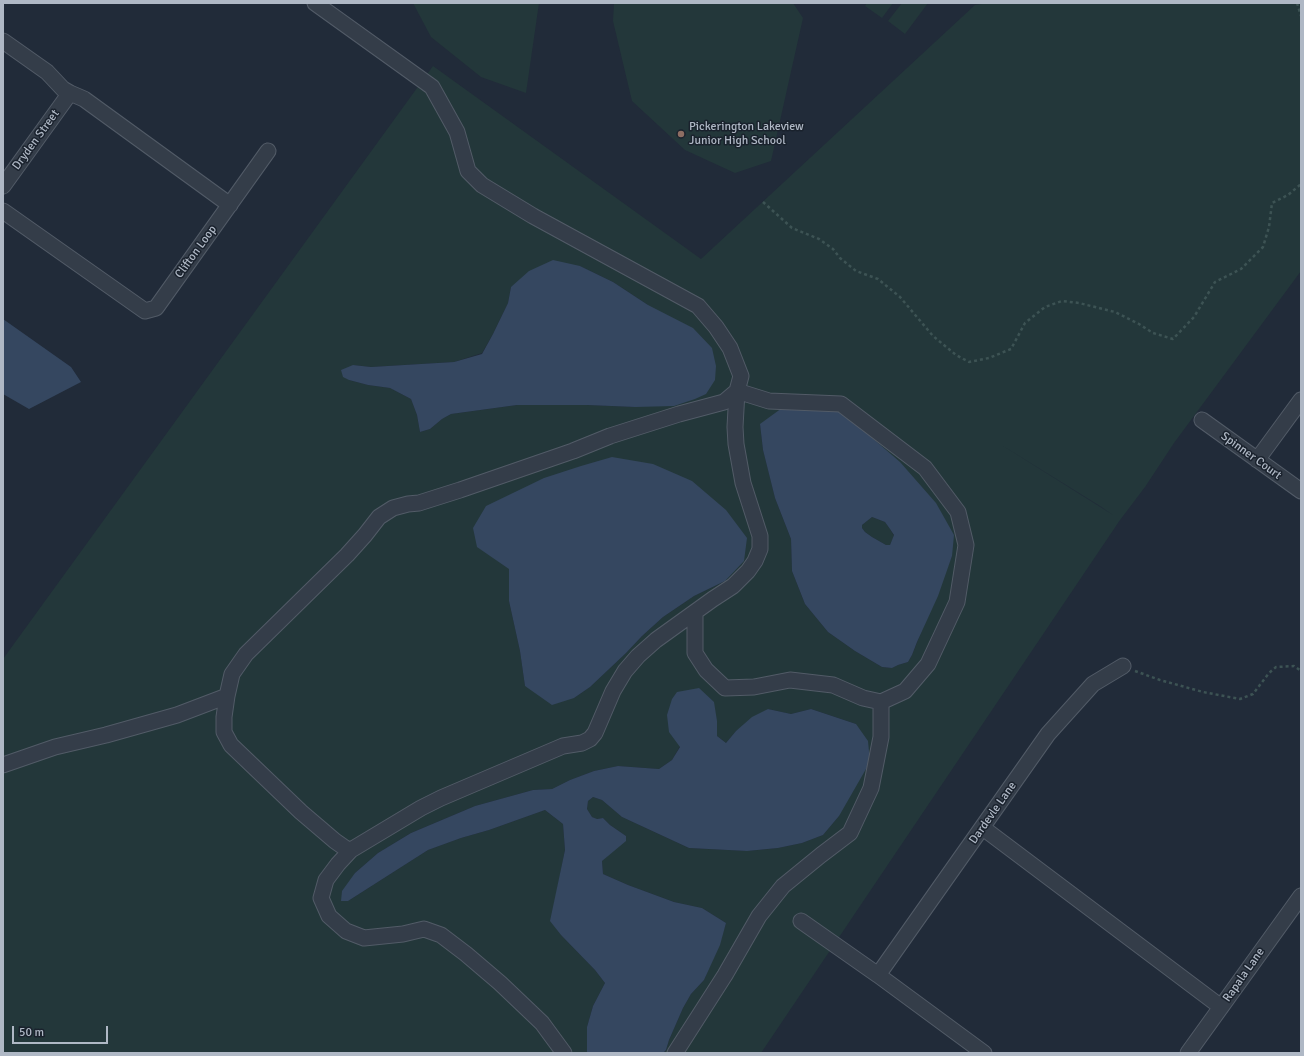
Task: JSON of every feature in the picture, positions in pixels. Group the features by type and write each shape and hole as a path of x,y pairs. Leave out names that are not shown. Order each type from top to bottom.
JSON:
{"street":[{"path":"315,3 432,87 457,132 468,171 482,185 533,216 698,306 716,327 730,348 741,376 737,392 734,427 743,483 760,536 760,548 755,561 748,571 733,586 674,625 638,656 625,670 613,691 595,734 590,739 582,743 563,746 421,808 351,850 326,880 321,898 329,916 346,931 364,938 424,930 441,935 500,983 537,1018 564,1053"},
{"path":"3,41 47,72 63,89 84,99 230,205 268,151"},
{"name":"Dryden Street","path":"3,186 70,93"},
{"name":"Clifton Loop","path":"3,211 145,311 156,308 230,205"},
{"path":"351,850 345,848 320,829 231,745 224,732 224,717 232,674 246,654 347,555 366,535 379,517 392,508 419,503 460,490 573,451 610,436 679,414 724,402 737,392"},
{"path":"695,612 695,653 706,670 724,688 754,687 790,680 833,685 863,698 881,702 905,692 928,664 957,602 966,545 958,512 925,468 841,404 769,401 737,392"},
{"path":"1257,460 1301,400"},
{"name":"Spinner Court","path":"1202,420 1301,491"},
{"name":"Dardevle Lane","path":"878,975 1048,734 1093,684 1123,666"},
{"path":"3,765 55,746 106,735 177,715 227,696"},
{"path":"675,1053 725,975 759,916 784,886 850,833 871,788 881,737 881,702"},
{"path":"983,828 1222,1007"},
{"name":"Rapala Lane","path":"1188,1053 1301,896"},
{"path":"802,921 984,1053"}],"path":[{"path":"1297,3 1301,16"},
{"path":"763,202 792,228 819,239 833,249 840,258 856,271 878,279 900,297 933,336 956,355 969,362 989,358 1011,349 1025,323 1045,307 1062,301 1079,303 1115,312 1153,333 1173,340 1194,317 1215,282 1241,269 1263,247 1269,227 1272,203 1288,195 1301,184"},
{"path":"1123,666 1160,680 1240,699 1253,694 1269,673 1276,667 1294,666 1301,671"}],"green space":[{"path":"413,3 539,3 526,93 481,77 431,37"},
{"path":"614,3 793,3 803,18 771,161 735,173 685,150 632,101 613,21"},
{"path":"867,3 893,3 882,18 865,6"},
{"path":"902,3 928,3 905,34 888,21"},
{"path":"988,3 1301,3 1301,271 1174,443 1145,487 1120,520 761,1053 663,1053 666,1050 683,1008 691,994 704,980 719,945 726,923 702,908 674,902 603,874 602,861 626,836 603,818 596,819 592,817 587,809 588,801 593,797 602,800 622,817 689,848 747,851 778,848 802,843 823,835 839,816 856,724 811,709 791,714 768,709 736,731 726,743 717,736 717,721 680,746 672,760 659,769 618,766 594,771 552,789 533,790 475,806 411,833 378,853 355,873 348,901 428,850 545,810 563,824 565,850 551,921 561,935 595,970 605,983 593,1006 587,1027 587,1053 3,1053 3,659 433,66 701,259 975,5","holes":["580,266 613,282 648,305 635,407 517,405 451,414 430,429 420,432 417,415 411,399 390,388 368,385 349,380 353,365 371,367 454,362 482,353 508,303 511,287","760,424 952,556 908,662 892,668 882,667 855,651 828,632 805,604 792,571 791,539 775,498 763,450","1000,444 1100,506 1113,515","509,569 725,581 694,596 663,617 590,687 574,698 525,686 520,651 509,601"]},
{"path":"872,517 885,522 890,529 894,536 890,545 886,545 872,537 862,528 862,525"}],"water":[{"path":"553,260 580,266 613,282 648,305 693,328 712,348 716,366 715,380 706,394 674,406 635,407 517,405 451,414 430,429 420,432 417,415 411,399 390,388 368,385 343,377 341,370 353,365 371,367 454,362 482,354 508,303 511,287 529,271"},
{"path":"3,319 71,367 81,382 29,409 3,394"},
{"path":"782,408 841,411 900,462 936,503 954,535 952,556 938,596 908,662 892,668 882,667 855,651 828,632 805,604 792,571 791,539 775,498 763,450 760,424","holes":["872,517 885,522 894,535 890,545 886,545 872,537 862,528 862,525"]},
{"path":"612,457 653,464 692,481 726,510 747,538 744,561 725,581 694,596 663,617 590,687 574,698 552,705 525,686 520,651 509,601 509,569 477,547 473,528 486,506 544,478"},
{"path":"699,688 714,702 717,721 717,736 726,743 736,731 752,717 768,709 791,714 811,709 856,724 868,741 870,762 839,816 823,835 802,843 778,848 747,851 689,848 622,817 602,800 593,797 588,801 587,809 592,817 597,819 603,818 626,836 626,841 602,861 603,874 674,902 702,908 726,923 720,945 704,980 691,994 683,1008 666,1050 663,1053 587,1053 587,1027 593,1006 605,983 550,921 565,850 563,824 545,810 428,850 348,901 341,901 342,891 355,873 378,853 411,833 475,806 533,790 552,789 594,771 618,766 659,769 672,760 680,747 669,732 667,715 672,699 677,692"}],"place":[{"name":"Pickerington Lakeview Junior High School","path":"681,134"}]}
